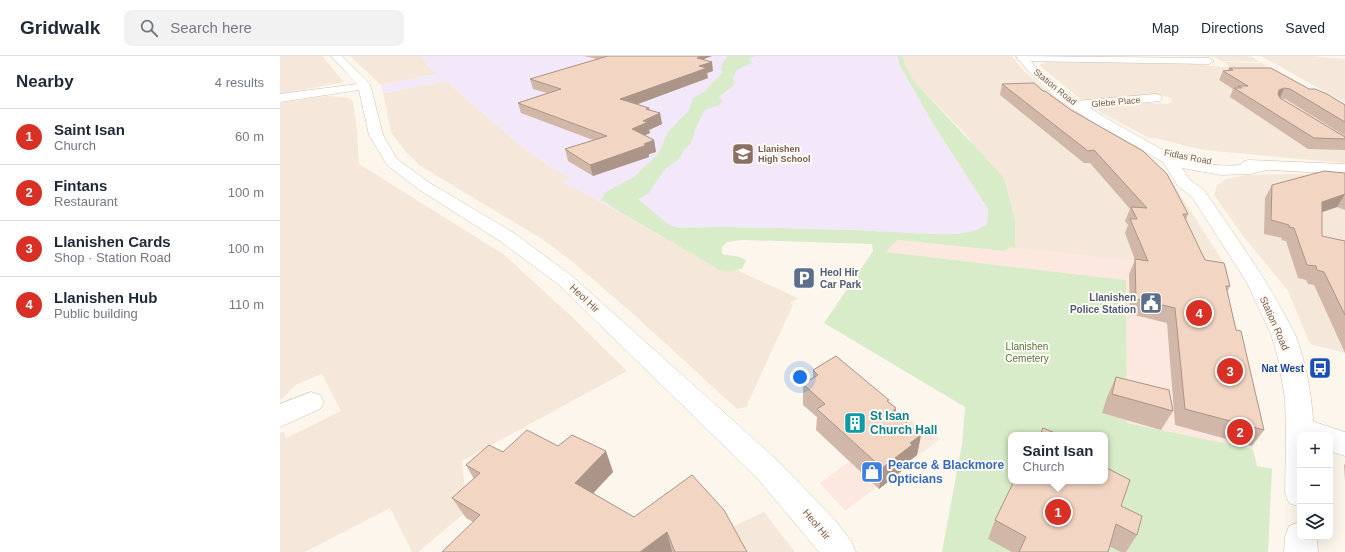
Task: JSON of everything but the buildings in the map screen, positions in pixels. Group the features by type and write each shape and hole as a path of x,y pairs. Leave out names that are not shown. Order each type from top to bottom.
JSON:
{"street":[{"name":"Heol Hir","path":"336,56 360,79 365,86 378,142 396,165 424,186 507,237 565,280 762,464 801,506 839,552"},
{"path":"1021,57 1209,61"},
{"name":"Station Road","path":"1021,57 1032,70 1076,105 1154,150"},
{"path":"280,98 365,86"},
{"name":"Glebe Place","path":"1076,105 1156,98"},
{"name":"Fidlas Road","path":"1154,150 1163,157 1221,169 1252,169 1263,167 1345,169"},
{"name":"Station Road","path":"1198,194 1184,183 1170,163 1182,161 1198,194 1256,281 1282,334 1310,432"},
{"path":"280,416 311,402"},
{"path":"1333,440 1345,444"},
{"path":"1301,540 1302,552"}],"shaded area":[{"path":"280,56 322,56 344,82 280,94"},
{"path":"350,56 421,56 430,64 427,65 437,74 381,85"},
{"name":"Llanishen High School","path":"421,56 897,56 900,66 932,122 988,209 987,225 973,231 957,234 725,227 651,230 594,198 561,182 570,178 546,164 520,145 446,81 383,93 381,85 437,74 426,65 430,64"},
{"path":"903,56 1012,56 1025,72 1064,105 1124,141 1165,171 1228,271 1015,248 1015,220 968,137 914,81 905,65"},
{"path":"1199,56 1251,56 1260,62 1222,61 1214,57"},
{"path":"1261,56 1312,56 1345,59 1345,103"},
{"path":"1050,61 1198,64 1230,67 1224,62 1262,63 1345,109 1345,140 1291,106 1292,104 1277,98 1345,147 1345,163 1203,150 1149,138 1091,107 1145,101 1167,104 1172,102 1172,99 1147,93 1140,96 1084,102 1039,65"},
{"path":"446,81 520,145 546,164 571,178 562,182 594,198 705,261 714,260 798,298 790,303 793,305 746,407 737,409 631,312 574,263 542,239 419,165 405,151 391,132 383,93"},
{"path":"327,96 348,98 353,101 359,164 503,254 570,315 627,371 462,461 467,511 418,552 412,552 390,508 305,552 280,552 280,433 284,432 286,438 341,411 322,374 295,385 280,401 280,103"},
{"path":"1297,174 1345,176 1345,353 1310,344 1288,291 1244,237 1214,195 1217,185 1227,179 1247,175"},
{"path":"896,240 1004,251 1010,247 1228,271 1227,294 1238,332 1239,381 1253,449 1127,423 1126,280 885,252"},
{"path":"909,418 940,439 845,511 820,483"},
{"path":"764,512 795,552 672,552 680,546 710,537"}],"green space":[{"name":"Llanishen Cemetery","path":"728,56 756,56 749,58 752,63 737,70 733,78 735,84 719,97 723,101 719,105 705,110 696,127 691,143 684,150 679,159 665,169 648,194 638,199 669,225 679,228 725,227 957,234 973,231 987,225 988,209 932,122 900,66 897,56 903,56 905,65 914,81 1004,178 1015,220 1015,248 1010,247 1004,251 897,240 886,252 1126,280 1127,423 1253,449 1257,466 1272,469 1268,552 942,552 962,444 965,407 824,323 873,251 872,244 742,240 727,242 722,247 722,254 740,257 746,260 742,269 729,271 720,270 618,211 601,199 606,192 634,177 658,154 668,132 689,110 693,98 704,92 723,72 721,70 722,64"}],"place":[{"name":"Llanishen High School","path":"743,154"},
{"name":"Heol Hir Car Park","path":"804,278"},
{"name":"Llanishen Police Station","path":"1151,303"},
{"name":"Llanishen Hub","path":"1199,313"},
{"name":"Nat West","path":"1320,368"},
{"name":"Llanishen Cards","path":"1230,371"},
{"name":"St Isan Church Hall","path":"855,423"},
{"name":"Fintans","path":"1240,432"},
{"name":"Pearce & Blackmore Opticians","path":"872,472"},
{"name":"Saint Isan","path":"1058,512"}]}
